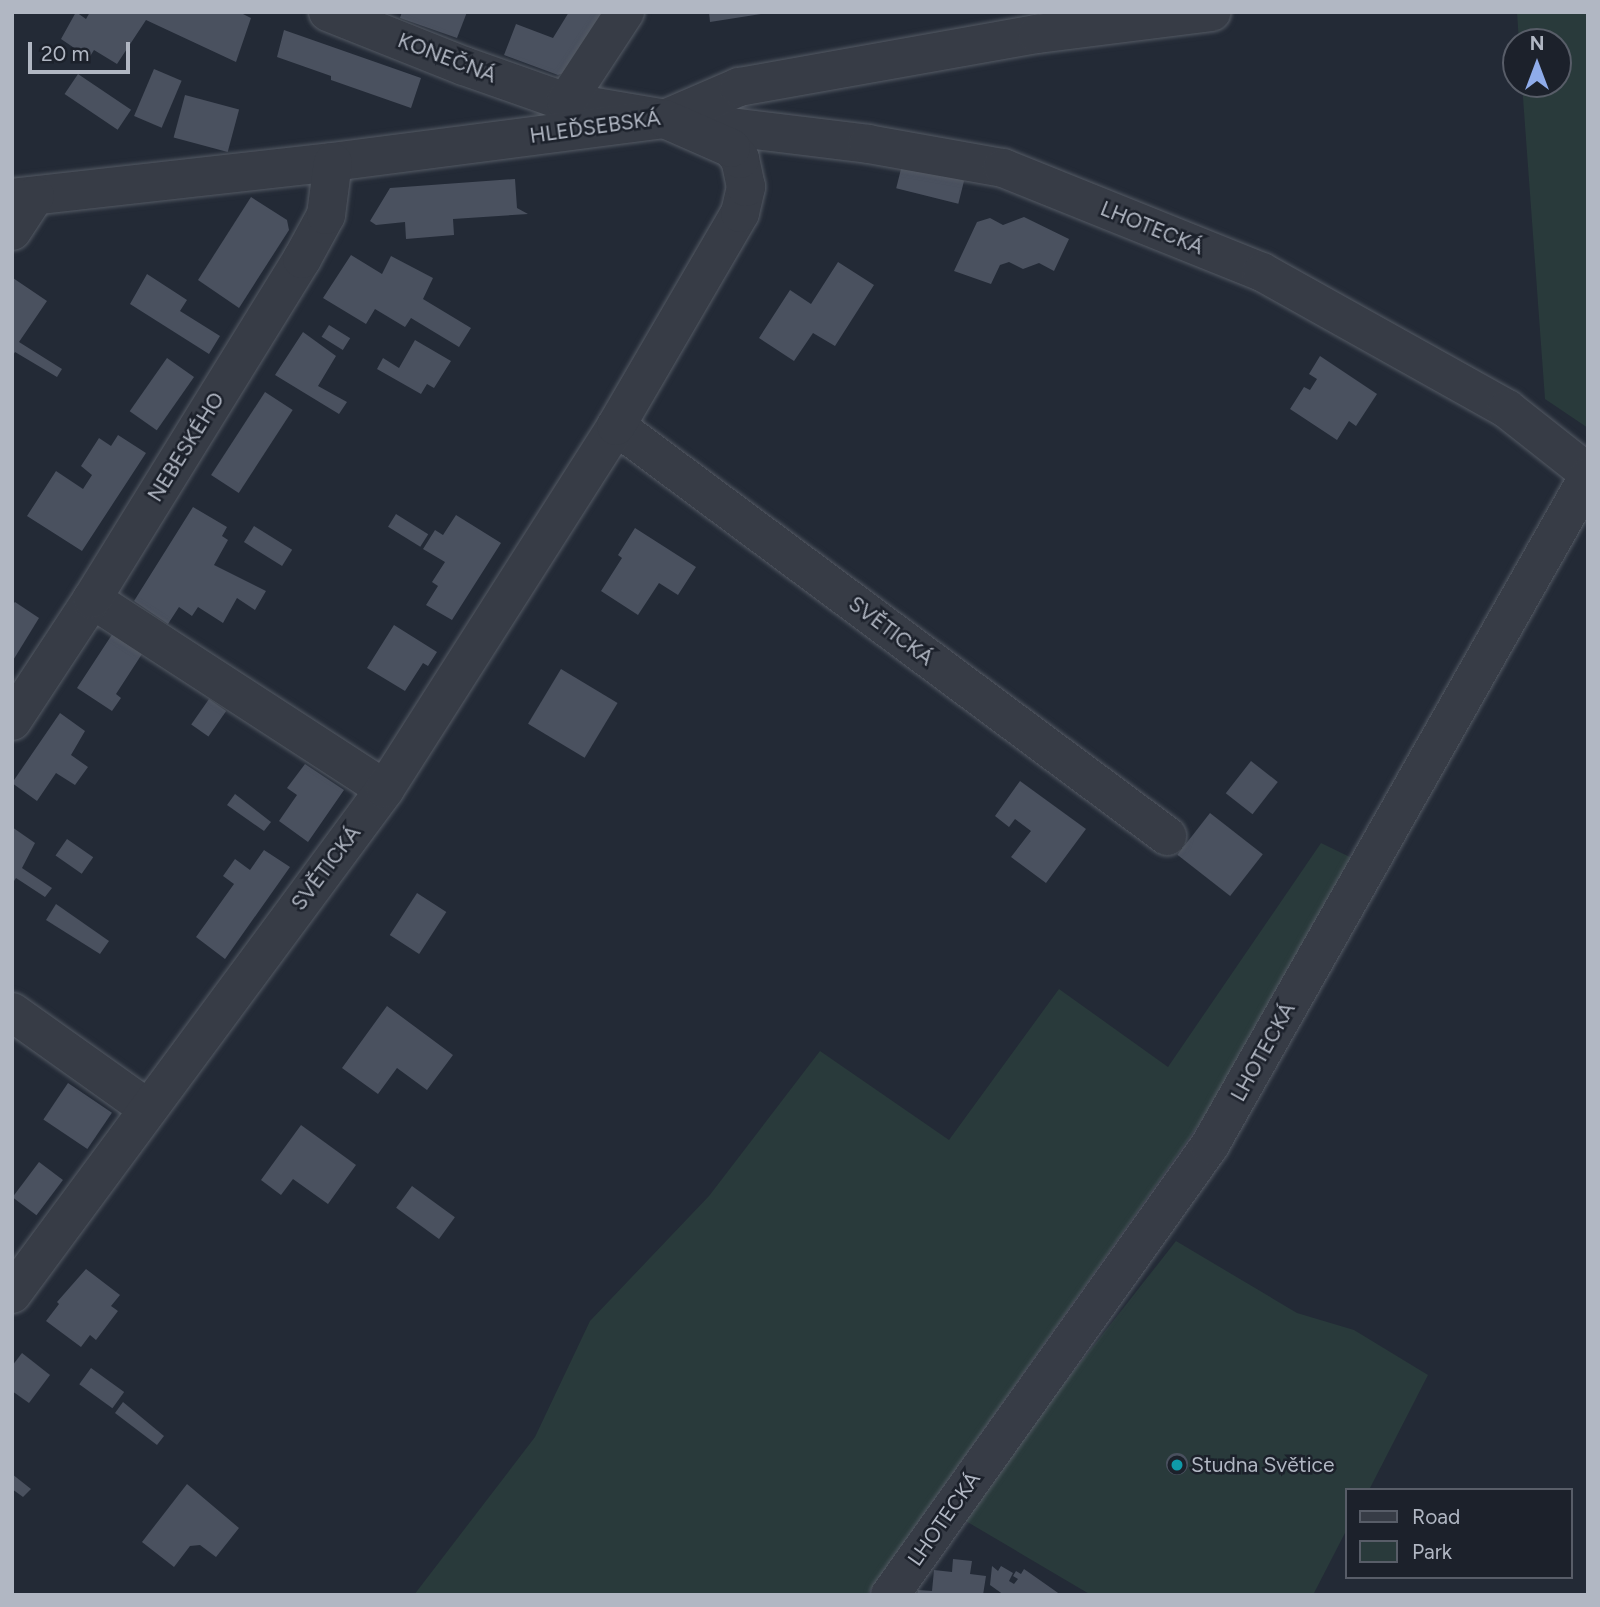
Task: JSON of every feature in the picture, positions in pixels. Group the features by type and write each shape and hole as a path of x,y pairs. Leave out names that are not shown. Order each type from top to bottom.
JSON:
{"street":[{"name":"KONEČNÁ","path":"328,12 464,66 566,102 665,119"},
{"path":"566,102 625,12"},
{"name":"HLEĎSEBSKÁ","path":"24,197 333,162 665,119 738,87 1037,34 1212,12"},
{"name":"SVĚTICKÁ","path":"12,1294 385,789 616,426 740,213 745,197 745,172 731,148 665,119"},
{"name":"LHOTECKÁ","path":"665,119 868,144 1003,168 1262,272 1507,409 1588,475 1210,1145 890,1595"},
{"name":"NEBESKÉHO","path":"12,721 93,599 302,260 326,215 333,162"},
{"path":"12,231 24,197"},
{"name":"SVĚTICKÁ","path":"616,426 1167,836"},
{"path":"93,599 385,789"},
{"path":"12,1012 147,1108"}],"green space":[{"path":"1517,12 1588,12 1588,428 1545,399 1523,98 1572,98 1572,28 1518,28"},
{"path":"1321,843 1356,860 1220,1094 867,1595 414,1595 535,1437 590,1321 709,1196 820,1051 949,1140 1059,989 1168,1067"},
{"path":"1176,1241 1297,1313 1354,1330 1428,1375 1370,1488 1344,1488 1344,1535 1313,1595 1091,1595 959,1517"}],"building":[{"path":"76,12 86,19 90,12 239,12 251,18 236,62 146,20 117,64 94,50 89,58 61,39"},
{"path":"402,12 467,12 457,38 400,18"},
{"path":"569,12 607,12 571,70 558,75 504,55 516,24 553,38"},
{"path":"709,12 761,12 761,14 710,22"},
{"path":"284,30 421,78 411,108 331,80 331,76 277,57"},
{"path":"154,69 182,81 162,128 134,116"},
{"path":"78,74 131,110 118,130 65,94"},
{"path":"185,95 239,109 228,152 174,138"},
{"path":"902,165 964,180 958,204 896,188"},
{"path":"515,179 517,208 528,214 453,219 454,235 406,239 405,222 376,225 370,221 390,188"},
{"path":"251,197 287,220 289,230 239,308 198,280"},
{"path":"1024,217 1069,239 1054,271 1039,263 1023,269 1009,262 1000,265 991,284 954,271 977,222 990,218 1003,225"},
{"path":"351,255 382,274 391,256 433,278 423,299 471,328 459,347 411,318 405,327 375,309 366,324 323,298"},
{"path":"838,262 874,285 835,346 813,333 794,361 759,338 790,290 811,304"},
{"path":"147,274 187,300 180,311 220,336 209,354 130,304"},
{"path":"13,278 47,301 19,342 62,369 57,377 15,352 12,357"},
{"path":"329,325 350,338 343,350 322,337"},
{"path":"303,332 336,356 318,386 347,402 339,414 275,375"},
{"path":"415,340 451,361 434,388 427,384 421,394 377,369 383,358 399,368"},
{"path":"1320,356 1377,394 1356,426 1349,421 1337,440 1290,409 1304,387 1310,390 1317,379 1309,374"},
{"path":"167,358 194,377 157,430 130,411"},
{"path":"265,392 293,410 239,493 211,475"},
{"path":"118,435 146,453 82,551 27,516 56,471 83,489 92,475 81,466 99,438 111,446"},
{"path":"193,507 227,527 222,536 228,540 214,565 266,591 255,610 237,598 223,623 198,607 192,616 179,607 168,624 134,601"},
{"path":"396,514 428,534 420,547 388,527"},
{"path":"456,515 501,543 452,620 426,605 438,586 432,582 445,562 423,549 435,530 443,535"},
{"path":"254,526 292,550 282,566 244,542"},
{"path":"635,528 696,567 678,595 659,583 638,615 601,591 622,558 618,555"},
{"path":"15,602 39,618 12,662 12,605"},
{"path":"394,625 437,652 428,666 423,663 405,691 367,668"},
{"path":"113,633 142,654 116,694 121,698 112,711 77,688"},
{"path":"561,669 618,703 585,758 528,724"},
{"path":"209,699 226,711 208,736 191,724"},
{"path":"60,713 85,731 71,755 88,767 75,785 56,773 37,801 12,783"},
{"path":"1251,761 1278,782 1253,814 1226,793"},
{"path":"305,764 344,790 308,842 279,821 297,795 287,788"},
{"path":"1020,781 1086,829 1046,883 1011,857 1031,831 1015,819 1009,827 995,816"},
{"path":"235,794 271,822 264,831 227,805"},
{"path":"1210,813 1263,854 1230,896 1177,855"},
{"path":"12,827 35,843 22,868 52,888 45,897 16,878 12,884"},
{"path":"67,839 93,857 82,874 56,855"},
{"path":"264,850 290,867 225,959 196,937 234,884 223,876 235,859 250,870"},
{"path":"417,893 446,912 419,954 390,935"},
{"path":"56,904 109,941 100,954 46,920"},
{"path":"387,1006 453,1055 427,1090 397,1068 378,1094 342,1068"},
{"path":"68,1083 112,1113 87,1149 43,1119"},
{"path":"301,1125 356,1165 328,1204 293,1179 281,1195 261,1180"},
{"path":"39,1162 63,1180 36,1215 13,1197"},
{"path":"412,1186 455,1217 439,1239 396,1208"},
{"path":"86,1269 120,1295 111,1306 118,1311 96,1340 90,1335 81,1347 46,1321 59,1304 57,1302"},
{"path":"22,1353 50,1375 29,1403 12,1391 12,1366"},
{"path":"91,1368 124,1392 112,1408 79,1384"},
{"path":"123,1402 164,1436 157,1445 115,1413"},
{"name":"Studna Světice","path":"1177,1453 1185,1456 1188,1464 1185,1472 1177,1475 1169,1472 1166,1464 1169,1456"},
{"path":"12,1474 31,1489 23,1497 12,1489"},
{"path":"187,1484 239,1528 216,1557 200,1545 190,1546 174,1567 142,1542"},
{"path":"953,1559 972,1561 970,1574 986,1576 983,1595 917,1595 918,1590 932,1591 934,1570 952,1572"},
{"path":"992,1566 998,1571 1001,1566 1013,1573 1009,1581 1014,1584 1018,1579 1013,1576 1016,1571 1021,1574 1024,1569 1061,1595 1004,1595 990,1585"}],"place":[{"name":"Studna Světice","path":"1177,1465"}]}
